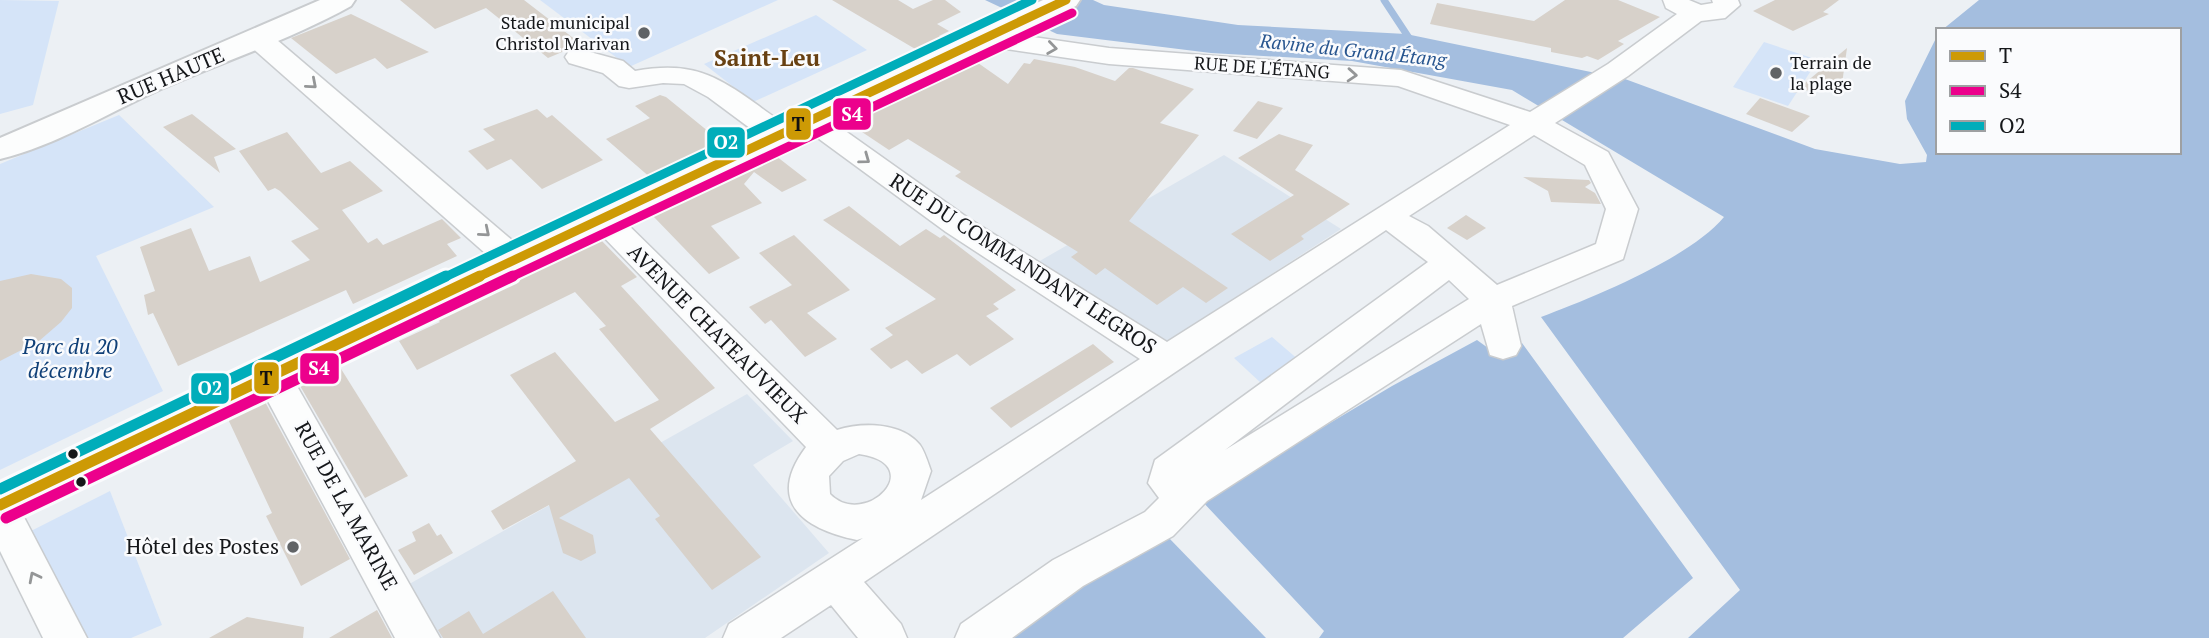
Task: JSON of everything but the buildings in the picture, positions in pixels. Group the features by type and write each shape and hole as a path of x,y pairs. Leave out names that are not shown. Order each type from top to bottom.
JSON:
{"main road":[{"name":"RUE HAUTE","path":"0,149 72,121 150,82 302,23 341,0"},
{"path":"0,508 272,374 1066,0"}],"street":[{"path":"745,638 835,579 899,520 1168,360 1385,216 1618,70 1684,6 1722,11 1727,5 1725,0"},
{"name":"RUE DE L'ÉTANG","path":"977,638 1068,573 1159,524 1193,490 1493,300 1611,251 1622,209 1597,159 1539,120 1401,78 1109,56 997,32"},
{"path":"260,40 514,260"},
{"path":"579,57 612,67 629,80 661,74 686,75 729,100 777,134"},
{"name":"RUE DU COMMANDANT LEGROS","path":"810,119 957,226 1168,360"},
{"path":"1385,216 1416,234 1493,300 1503,346"},
{"name":"AVENUE CHATEAUVIEUX","path":"603,218 832,449"},
{"path":"1193,490 1179,491 1168,483 1169,471 1448,264"},
{"name":"RUE DE LA MARINE","path":"272,374 418,638"},
{"path":"859,439 875,439 902,451 910,462 913,475 899,520 853,522 835,519 821,512 811,501 807,488 809,475 816,462 832,449 859,439"},
{"path":"0,508 65,638"},
{"path":"835,579 885,638"}],"shaded area":[{"path":"1224,155 1341,229 1159,347 1031,266"},
{"path":"747,394 793,441 753,465 829,553 705,638 432,638 404,587"}],"green space":[{"path":"0,0 59,1 33,105 0,114"},
{"name":"Stade municipal Christol Marivan","path":"540,0 778,0 629,67"},
{"path":"816,15 867,50 753,102 704,64"},
{"name":"Terrain de la plage","path":"1764,42 1818,60 1788,106 1733,87"},
{"name":"Parc du 20 décembre","path":"119,115 214,207 96,256 163,391 0,470 0,164"},
{"path":"1272,337 1300,361 1261,383 1234,358"},
{"path":"110,491 162,625 131,638 78,638 27,533"}],"water":[{"name":"Ravine du Grand Étang","path":"985,0 1093,0 1104,5 1238,25 1406,34 1625,79 1815,149 1900,164 1926,162 1927,155 1907,119 1905,101 1936,38 1936,154 2181,154 2181,28 1944,28 1979,0 2209,0 2209,638 1688,638 1740,590 1541,317 1612,288 1665,262 1708,232 1724,217 1512,90 1352,61 1211,53 1057,34"},
{"path":"1477,340 1488,348 1522,343 1693,578 1623,638 1319,638 1324,631 1201,500 1392,386"},
{"path":"1168,537 1266,638 996,638 1046,601"}],"waterway":[{"name":"Ravine du Grand Étang","path":"1384,0 1411,41"}],"transit line":[{"name":"O2","path":"0,489 836,90 1032,0"},
{"name":"T","path":"0,505 842,103 1066,0"},
{"name":"S4","path":"6,518 848,116 1072,13"}],"place":[{"name":"Stade municipal Christol Marivan","path":"644,33"},
{"name":"Terrain de la plage","path":"1776,73"},
{"name":"Hôtel des Postes","path":"293,547"}],"district":[{"name":"Saint-Leu","path":"767,58"}]}
